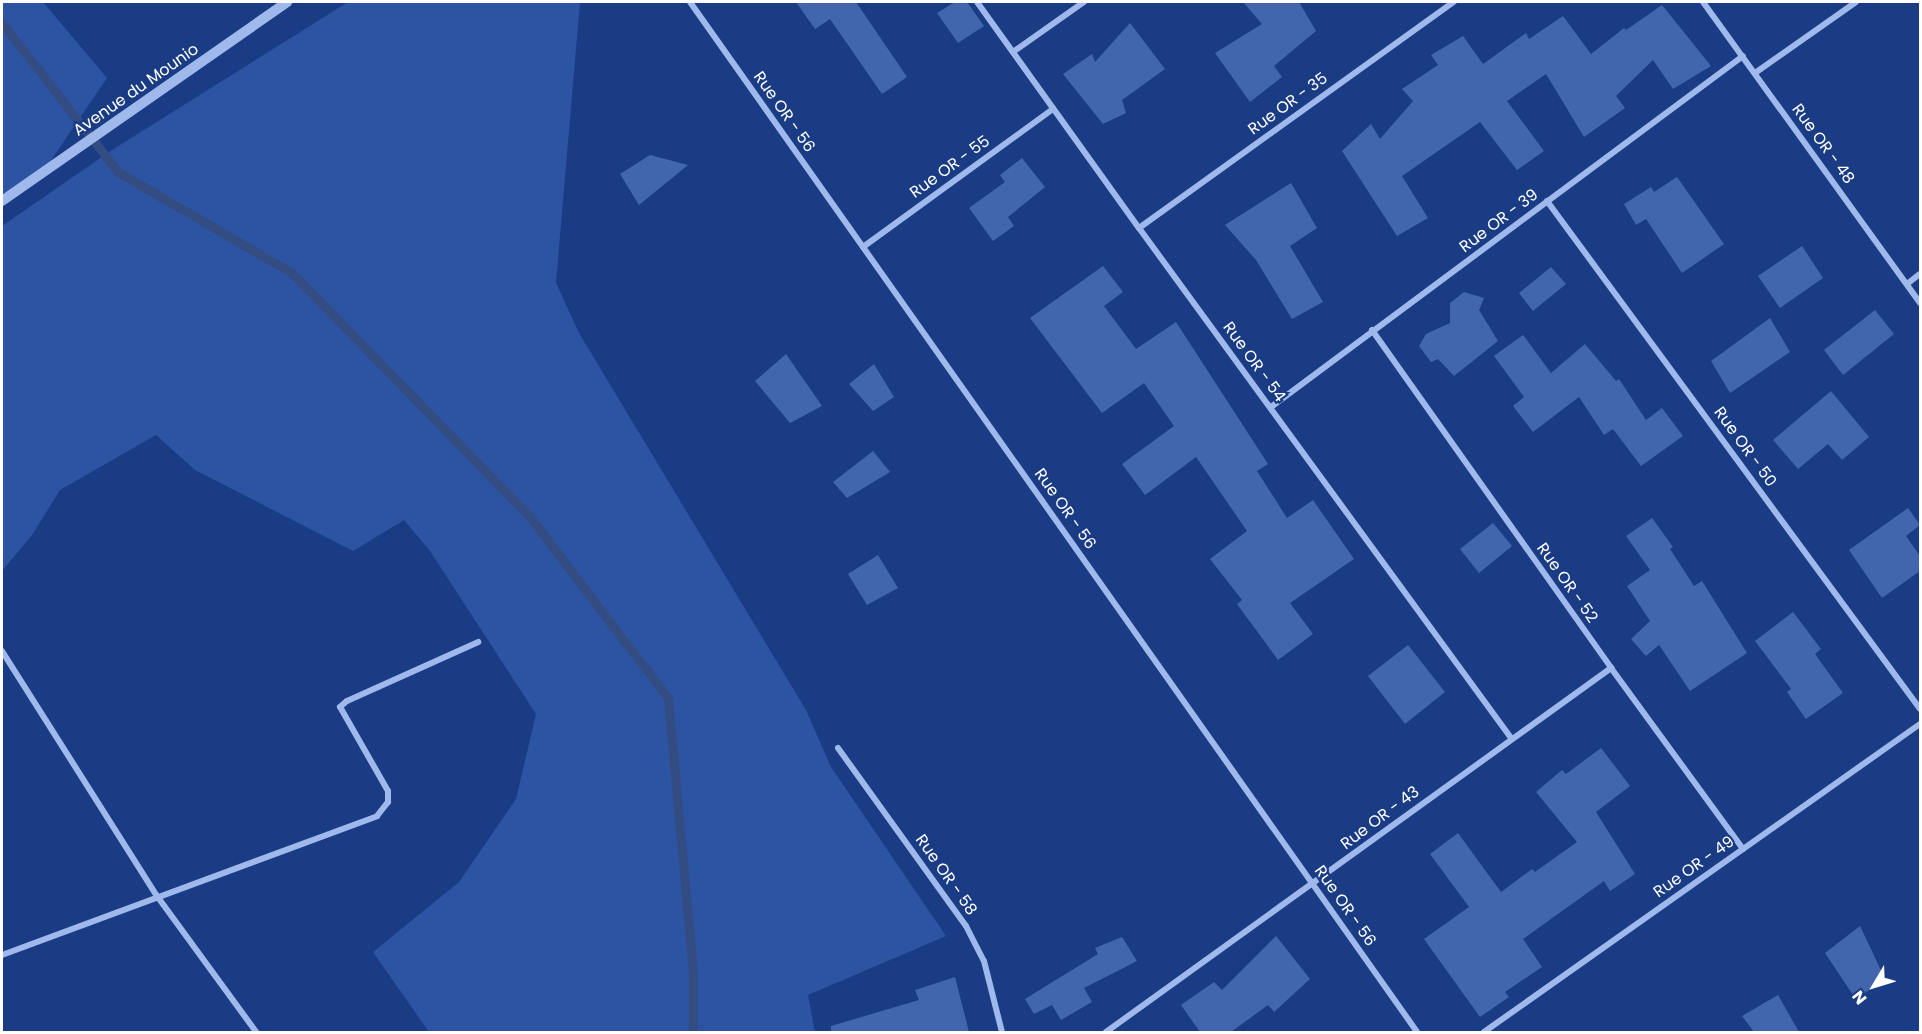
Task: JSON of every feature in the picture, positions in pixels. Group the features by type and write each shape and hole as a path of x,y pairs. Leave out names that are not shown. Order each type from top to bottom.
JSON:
{"street":[{"name":"Avenue du Mounio","path":"2,201 287,2"},
{"name":"Rue OR - 56","path":"690,2 1418,1032"},
{"name":"Rue OR - 54","path":"977,2 1511,738"},
{"path":"1013,52 1084,2"},
{"name":"Rue OR - 35","path":"1139,228 1454,2"},
{"name":"Rue OR - 48","path":"1703,2 1920,303"},
{"path":"1755,73 1856,2"},
{"name":"Rue OR - 39","path":"1271,407 1743,56"},
{"name":"Rue OR - 55","path":"863,247 1053,109"},
{"name":"Rue OR - 50","path":"1547,201 1920,709"},
{"path":"1907,284 1920,274"},
{"name":"Rue OR - 52","path":"1372,330 1611,668 1743,849"},
{"path":"2,955 377,816 388,802 388,791 340,707 347,701 478,642"},
{"path":"2,651 157,896 256,1032"},
{"name":"Rue OR - 43","path":"1106,1032 1611,668"},
{"name":"Rue OR - 49","path":"1484,1032 1920,724"},
{"name":"Rue OR - 58","path":"837,748 966,927 984,961 1002,1032"}],"shaded area":[{"path":"2,2 43,2 107,78 41,175 2,194"},
{"path":"348,2 580,2 556,283 579,333 806,710 831,767 946,936 808,995 815,1032 429,1032 373,952 459,882 516,799 536,714 430,551 404,520 353,551 195,470 156,435 60,490 32,535 2,571 2,226 112,150"}],"building":[{"path":"796,2 856,2 907,77 882,94 830,19 815,29"},
{"path":"955,2 967,2 984,26 958,43 937,13"},
{"path":"1243,2 1299,2 1316,31 1274,66 1282,77 1250,102 1215,53 1262,24"},
{"path":"1662,5 1711,66 1673,89 1653,60 1616,96 1625,108 1584,137 1546,74 1507,101 1544,151 1517,170 1480,122 1402,176 1428,218 1397,236 1342,151 1371,124 1380,139 1413,101 1402,89 1438,65 1431,55 1463,36 1483,64 1526,33 1529,39 1563,16 1591,54 1624,28 1626,30"},
{"path":"1130,23 1165,69 1122,100 1126,113 1103,124 1063,74 1092,54 1095,62"},
{"path":"650,155 688,165 639,205 620,174"},
{"path":"1022,158 1045,187 1008,217 1014,226 993,241 969,208 1005,182 1000,175"},
{"path":"1677,177 1724,244 1682,273 1646,219 1636,225 1624,204 1651,187 1654,192"},
{"path":"1291,183 1317,228 1290,246 1323,302 1292,319 1256,260 1225,225"},
{"path":"1802,246 1823,278 1780,308 1758,276"},
{"path":"1103,266 1123,292 1104,306 1136,349 1176,322 1268,464 1257,471 1287,518 1313,500 1354,559 1290,603 1313,634 1278,660 1237,604 1242,600 1210,559 1247,531 1196,457 1145,495 1122,464 1174,426 1144,383 1102,413 1030,318"},
{"path":"1551,267 1566,284 1533,311 1519,293"},
{"path":"1464,292 1484,298 1479,310 1498,341 1454,376 1438,359 1431,362 1419,346 1426,334 1450,323 1450,303"},
{"path":"1875,310 1894,334 1843,375 1824,350"},
{"path":"1770,318 1790,352 1730,393 1711,361"},
{"path":"1523,335 1551,373 1585,344 1616,381 1619,379 1646,420 1662,408 1683,436 1641,466 1613,429 1604,435 1579,397 1533,432 1513,406 1524,397 1494,356"},
{"path":"786,354 822,406 790,423 755,381"},
{"path":"874,364 894,397 873,411 849,384"},
{"path":"1831,391 1869,437 1842,460 1828,444 1798,469 1773,440"},
{"path":"873,451 890,472 847,498 833,482"},
{"path":"1908,508 1920,525 1906,536 1920,556 1920,571 1882,598 1849,550"},
{"path":"1652,518 1673,547 1670,549 1694,586 1702,581 1747,653 1690,691 1659,645 1646,656 1631,639 1650,621 1627,586 1650,570 1626,536"},
{"path":"1493,523 1512,546 1479,573 1460,549"},
{"path":"878,555 898,588 867,605 848,574"},
{"path":"1793,612 1821,649 1815,654 1843,693 1806,719 1787,692 1791,689 1755,641"},
{"path":"1408,645 1445,692 1405,724 1368,676"},
{"path":"1601,748 1630,786 1596,812 1635,874 1610,891 1604,881 1523,939 1542,967 1505,992 1509,997 1480,1017 1424,939 1469,907 1430,854 1458,833 1501,892 1532,869 1535,872 1577,842 1536,792 1562,770 1566,774"},
{"path":"1860,926 1886,981 1855,998 1825,953"},
{"path":"1276,936 1310,979 1274,1012 1268,1005 1231,1032 1200,1032 1181,1005 1214,982 1222,990"},
{"path":"1122,937 1137,961 1084,988 1092,1002 1061,1020 1052,1005 1034,1014 1025,999 1098,954 1095,948"},
{"path":"955,977 969,1032 831,1032 831,1026 919,1000 915,990"},
{"path":"1778,995 1799,1032 1754,1032 1742,1016"}],"waterway":[{"path":"2,23 118,172 292,273 530,517 668,698 693,971 693,1032"}]}
